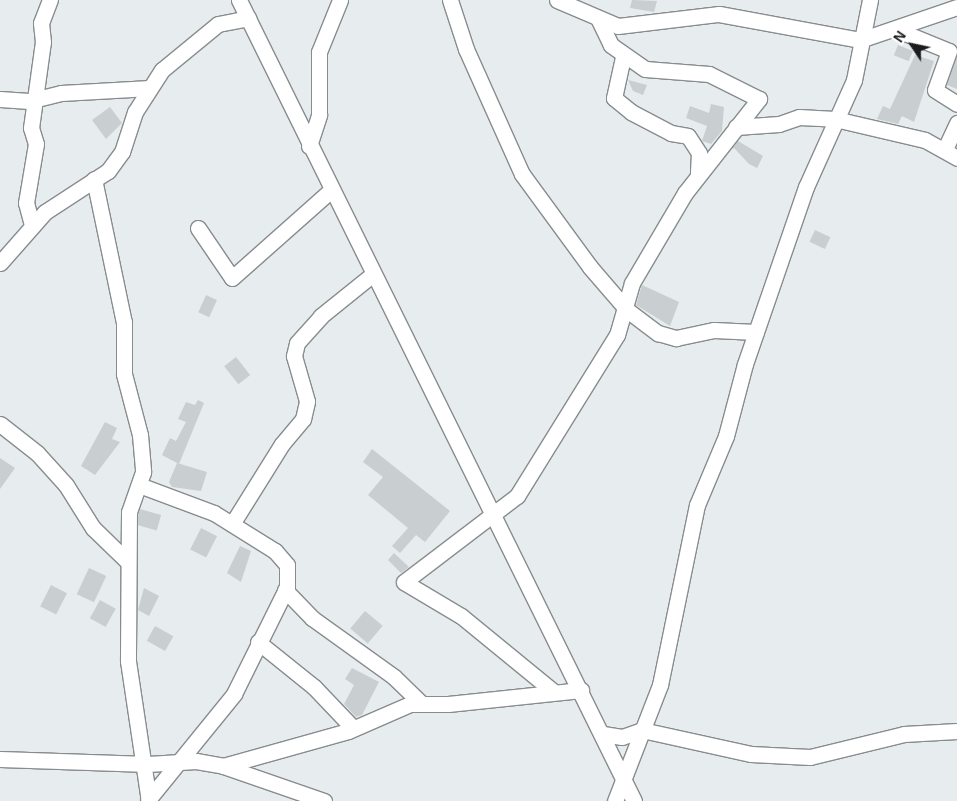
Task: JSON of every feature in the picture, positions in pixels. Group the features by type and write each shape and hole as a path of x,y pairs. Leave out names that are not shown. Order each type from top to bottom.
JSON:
{"street":[{"path":"32,225 26,203 36,144 31,128 43,42 41,23 50,0"},
{"path":"239,0 309,146 603,734 634,801"},
{"path":"309,146 319,114 319,52 340,0"},
{"path":"450,0 466,49 522,174 590,267 627,310 658,333 676,338 714,330 756,332"},
{"path":"557,0 599,20 634,26 719,14 860,40 957,6"},
{"path":"615,801 632,763 642,730 660,685 697,505 726,436 756,332 806,187 854,80 860,40 870,0"},
{"path":"948,0 957,6"},
{"path":"0,262 44,212 108,171 122,152 135,112 162,70 191,43 218,24 248,18"},
{"path":"554,692 461,616 404,582 517,496 554,442 617,335 627,310 632,283 698,174 759,99 719,77 645,69 623,57 611,45 599,20"},
{"path":"895,29 949,51 935,90 957,104"},
{"path":"623,57 614,98 631,112 671,133 688,136 699,153 698,174"},
{"path":"0,99 34,99 61,93 150,88"},
{"path":"736,127 779,124 799,117 835,119 896,131 945,149 957,158"},
{"path":"945,149 957,123"},
{"path":"94,179 124,322 124,374 140,435 143,472 129,512 128,661 148,800"},
{"path":"198,228 232,278 331,190"},
{"path":"232,524 282,444 303,419 307,402 294,356 297,343 321,316 373,274"},
{"path":"0,424 37,453 66,485 93,528 128,562"},
{"path":"139,485 214,513 275,551 286,564 285,590 234,694 148,800"},
{"path":"285,590 312,618 394,677 422,704"},
{"path":"258,642 314,687 353,728"},
{"path":"223,766 353,728 410,704 581,690"},
{"path":"603,734 622,737 642,730 751,754 810,757 904,734 957,731"},
{"path":"0,759 142,764 179,762 223,766 324,801"}],"building":[{"path":"632,0 657,1 654,12 630,8"},
{"path":"898,45 913,51 909,61 894,55"},
{"path":"915,55 934,61 914,122 902,116 898,124 877,119 883,106 890,109"},
{"path":"957,56 957,89 947,85"},
{"path":"628,80 647,85 643,95 633,91"},
{"path":"711,104 724,107 722,131 711,144 702,141 707,126 686,118 690,106 709,113"},
{"path":"110,107 122,123 106,139 92,120"},
{"path":"738,141 763,156 757,168 749,164 734,148 731,150"},
{"path":"815,230 830,237 825,249 810,242"},
{"path":"642,285 679,302 670,326 636,305"},
{"path":"206,295 217,300 209,317 198,312"},
{"path":"236,357 250,375 238,384 224,366"},
{"path":"198,400 204,403 179,464 162,455 170,438 176,441 186,422 178,419 186,402 195,405"},
{"path":"105,422 117,428 112,439 120,442 95,475 81,466"},
{"path":"372,449 450,511 425,542 416,535 400,553 392,546 408,528 368,495 383,477 363,462"},
{"path":"0,458 15,468 0,489"},
{"path":"177,463 207,472 201,491 172,487 169,482"},
{"path":"140,509 161,515 157,530 136,524"},
{"path":"201,528 217,536 206,558 190,549"},
{"path":"240,546 251,551 241,582 227,573"},
{"path":"394,553 409,567 401,573 388,560"},
{"path":"89,568 106,576 94,602 77,594"},
{"path":"51,585 67,593 56,615 40,606"},
{"path":"144,588 159,596 149,616 138,610"},
{"path":"100,600 116,609 106,627 90,618"},
{"path":"365,611 383,626 368,643 350,629"},
{"path":"155,626 173,636 165,651 147,641"},
{"path":"352,668 379,682 362,715 356,717 344,704 354,685 345,679"}]}
